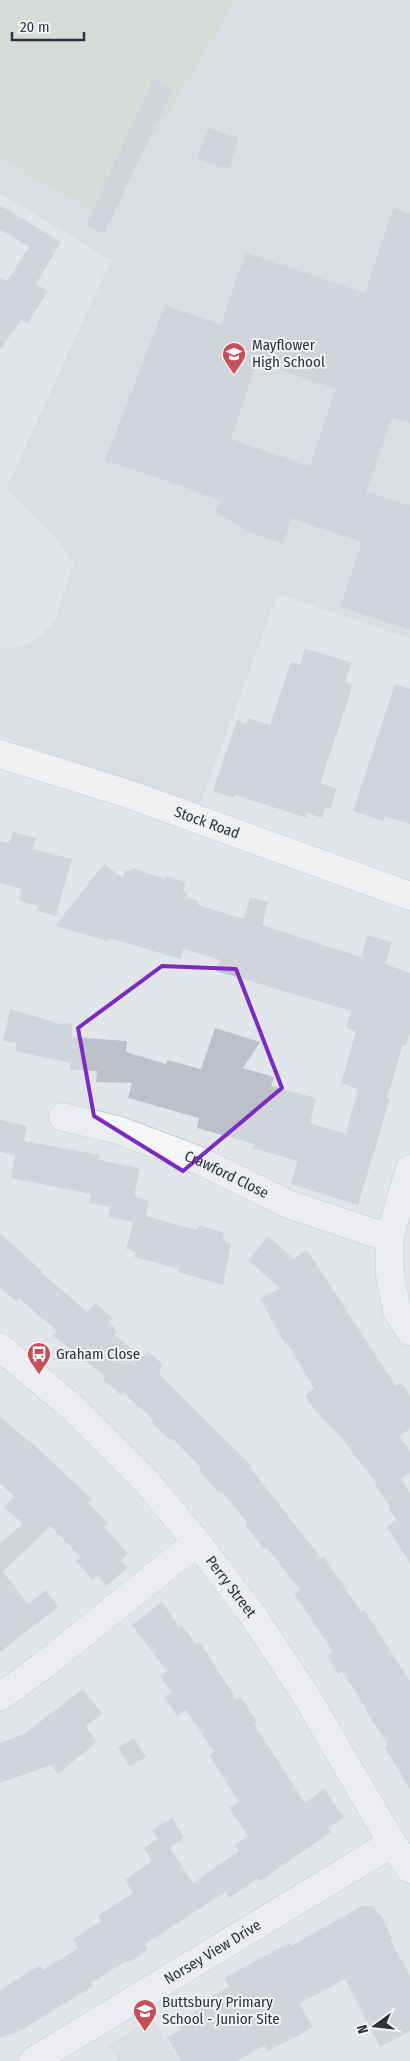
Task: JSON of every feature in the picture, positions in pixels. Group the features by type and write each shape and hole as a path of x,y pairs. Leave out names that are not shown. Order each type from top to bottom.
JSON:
{"main road":[{"name":"Stock Road","path":"0,754 128,794 410,896"}],"street":[{"name":"Crawford Close","path":"63,1117 118,1130 181,1153 288,1204 388,1238"},
{"path":"410,1169 388,1238 390,1275 397,1311 410,1331"},
{"name":"Perry Street","path":"0,1347 80,1415 146,1480 197,1542 254,1617 306,1694 392,1843 410,1869"},
{"path":"0,1697 45,1664 197,1542"},
{"name":"Norsey View Drive","path":"33,2061 392,1843"}],"highlighted area":[{"path":"162,966 236,969 282,1088 183,1171 94,1116 78,1028"}],"shaded area":[{"name":"Mayflower High School","path":"0,0 410,0 410,639 278,594 200,804 30,748 0,736 0,649 22,646 36,639 55,620 74,563 55,536 6,489 111,260 0,193"},
{"name":"Buttsbury Primary School - Junior Site","path":"152,2019 179,2061 118,2061 108,2045"}],"green space":[{"path":"0,0 236,0 104,218 0,158"}],"building":[{"path":"153,79 173,89 104,234 86,225"},
{"path":"208,128 239,138 229,169 197,159"},
{"path":"0,205 61,242 36,284 48,291 28,323 21,320 0,350 0,277 7,281 29,247 0,229"},
{"path":"394,208 410,214 410,423 392,417 366,492 410,506 410,630 340,607 362,542 291,518 283,544 246,531 216,512 221,500 105,460 165,305 221,325 246,253 365,293","holes":["257,362 336,389 310,467 231,439"]},
{"path":"305,648 352,663 345,682 353,685 320,783 337,789 330,809 325,807 322,818 307,813 307,818 235,795 234,798 213,791 237,720 246,724 248,718 270,725 291,662 300,664"},
{"path":"395,684 410,689 410,824 385,816 383,821 353,811"},
{"path":"13,832 36,838 33,849 72,859 56,916 37,911 38,906 19,901 22,889 0,883 0,841 9,843"},
{"path":"104,864 123,878 125,869 132,871 133,868 165,879 166,876 185,882 183,892 187,892 186,897 199,901 198,905 244,919 250,897 268,902 262,925 361,957 367,935 392,942 385,964 410,973 410,1033 406,1046 403,1045 387,1098 390,1099 358,1205 291,1184 298,1161 252,1148 254,1144 197,1128 199,1118 128,1098 132,1083 96,1082 97,1071 70,1070 70,1063 15,1051 17,1043 3,1041 10,1009 60,1024 72,1023 72,1037 127,1041 126,1052 166,1064 167,1060 201,1069 215,1028 260,1042 243,1068 274,1077 271,1086 316,1098 310,1123 346,1134 358,1089 341,1083 356,1031 346,1028 351,1011 216,971 220,960 183,949 180,959 109,938 108,941 55,926"},
{"path":"0,1120 27,1126 24,1141 100,1155 99,1160 140,1168 134,1196 149,1201 146,1216 197,1230 199,1225 225,1233 223,1239 231,1244 223,1285 178,1272 179,1269 134,1257 136,1252 126,1249 133,1222 108,1217 110,1207 89,1203 91,1194 11,1178 15,1155 0,1152"},
{"path":"0,1233 87,1312 95,1303 113,1318 109,1322 117,1331 114,1335 142,1357 148,1351 162,1364 159,1374 251,1465 249,1466 321,1558 324,1557 361,1612 364,1610 410,1681 410,1789 385,1748 388,1745 367,1710 342,1671 338,1674 327,1656 333,1652 294,1594 300,1590 267,1548 264,1549 245,1525 247,1522 221,1491 218,1492 199,1470 201,1468 172,1438 169,1439 152,1423 154,1421 123,1392 121,1395 103,1380 105,1376 53,1336 57,1331 19,1298 16,1301 0,1288"},
{"path":"268,1236 294,1259 307,1250 396,1386 402,1383 410,1395 410,1429 399,1436 410,1451 410,1473 401,1478 410,1493 410,1563 387,1527 397,1520 375,1485 377,1484 340,1436 318,1414 305,1396 314,1388 287,1343 285,1344 260,1299 280,1288 248,1261"},
{"path":"0,1417 92,1499 88,1503 108,1523 104,1527 128,1554 121,1561 127,1568 106,1586 98,1576 93,1580 76,1561 81,1557 50,1526 3,1572 28,1604 46,1590 58,1607 0,1652 0,1543 23,1524 4,1507 14,1496 0,1484"},
{"path":"162,1602 179,1626 181,1624 196,1644 200,1642 236,1699 240,1696 257,1722 254,1724 305,1803 324,1789 344,1817 328,1828 331,1832 260,1881 258,1878 229,1898 225,1892 145,1944 148,1950 128,1963 126,1961 91,1983 93,1986 20,2031 0,2038 0,1990 40,1965 43,1970 78,1948 73,1939 101,1921 98,1916 133,1893 125,1880 152,1861 144,1848 158,1839 152,1830 172,1818 184,1838 170,1848 193,1883 239,1851 235,1845 248,1836 229,1808 239,1802 209,1755 214,1752 186,1710 177,1716 164,1697 171,1692 160,1676 167,1671 132,1625"},
{"path":"83,1689 102,1714 85,1726 97,1742 58,1774 51,1765 0,1783 0,1743 24,1734"},
{"path":"134,1738 146,1757 130,1767 118,1748"},
{"path":"362,1906 374,1906 378,1914 380,1913 392,1938 390,1939 410,1976 410,2031 380,2047 345,1979 299,2004 313,2027 268,2051 264,2045 237,2061 181,2061 167,2037 181,2029 177,2023 214,2000 212,1996 229,1987 224,1978 289,1943 291,1946"}],"place":[{"name":"Mayflower High School","path":"234,375"},
{"name":"Graham Close","path":"39,1375"},
{"name":"Buttsbury Primary School - Junior Site","path":"145,2032"}]}
